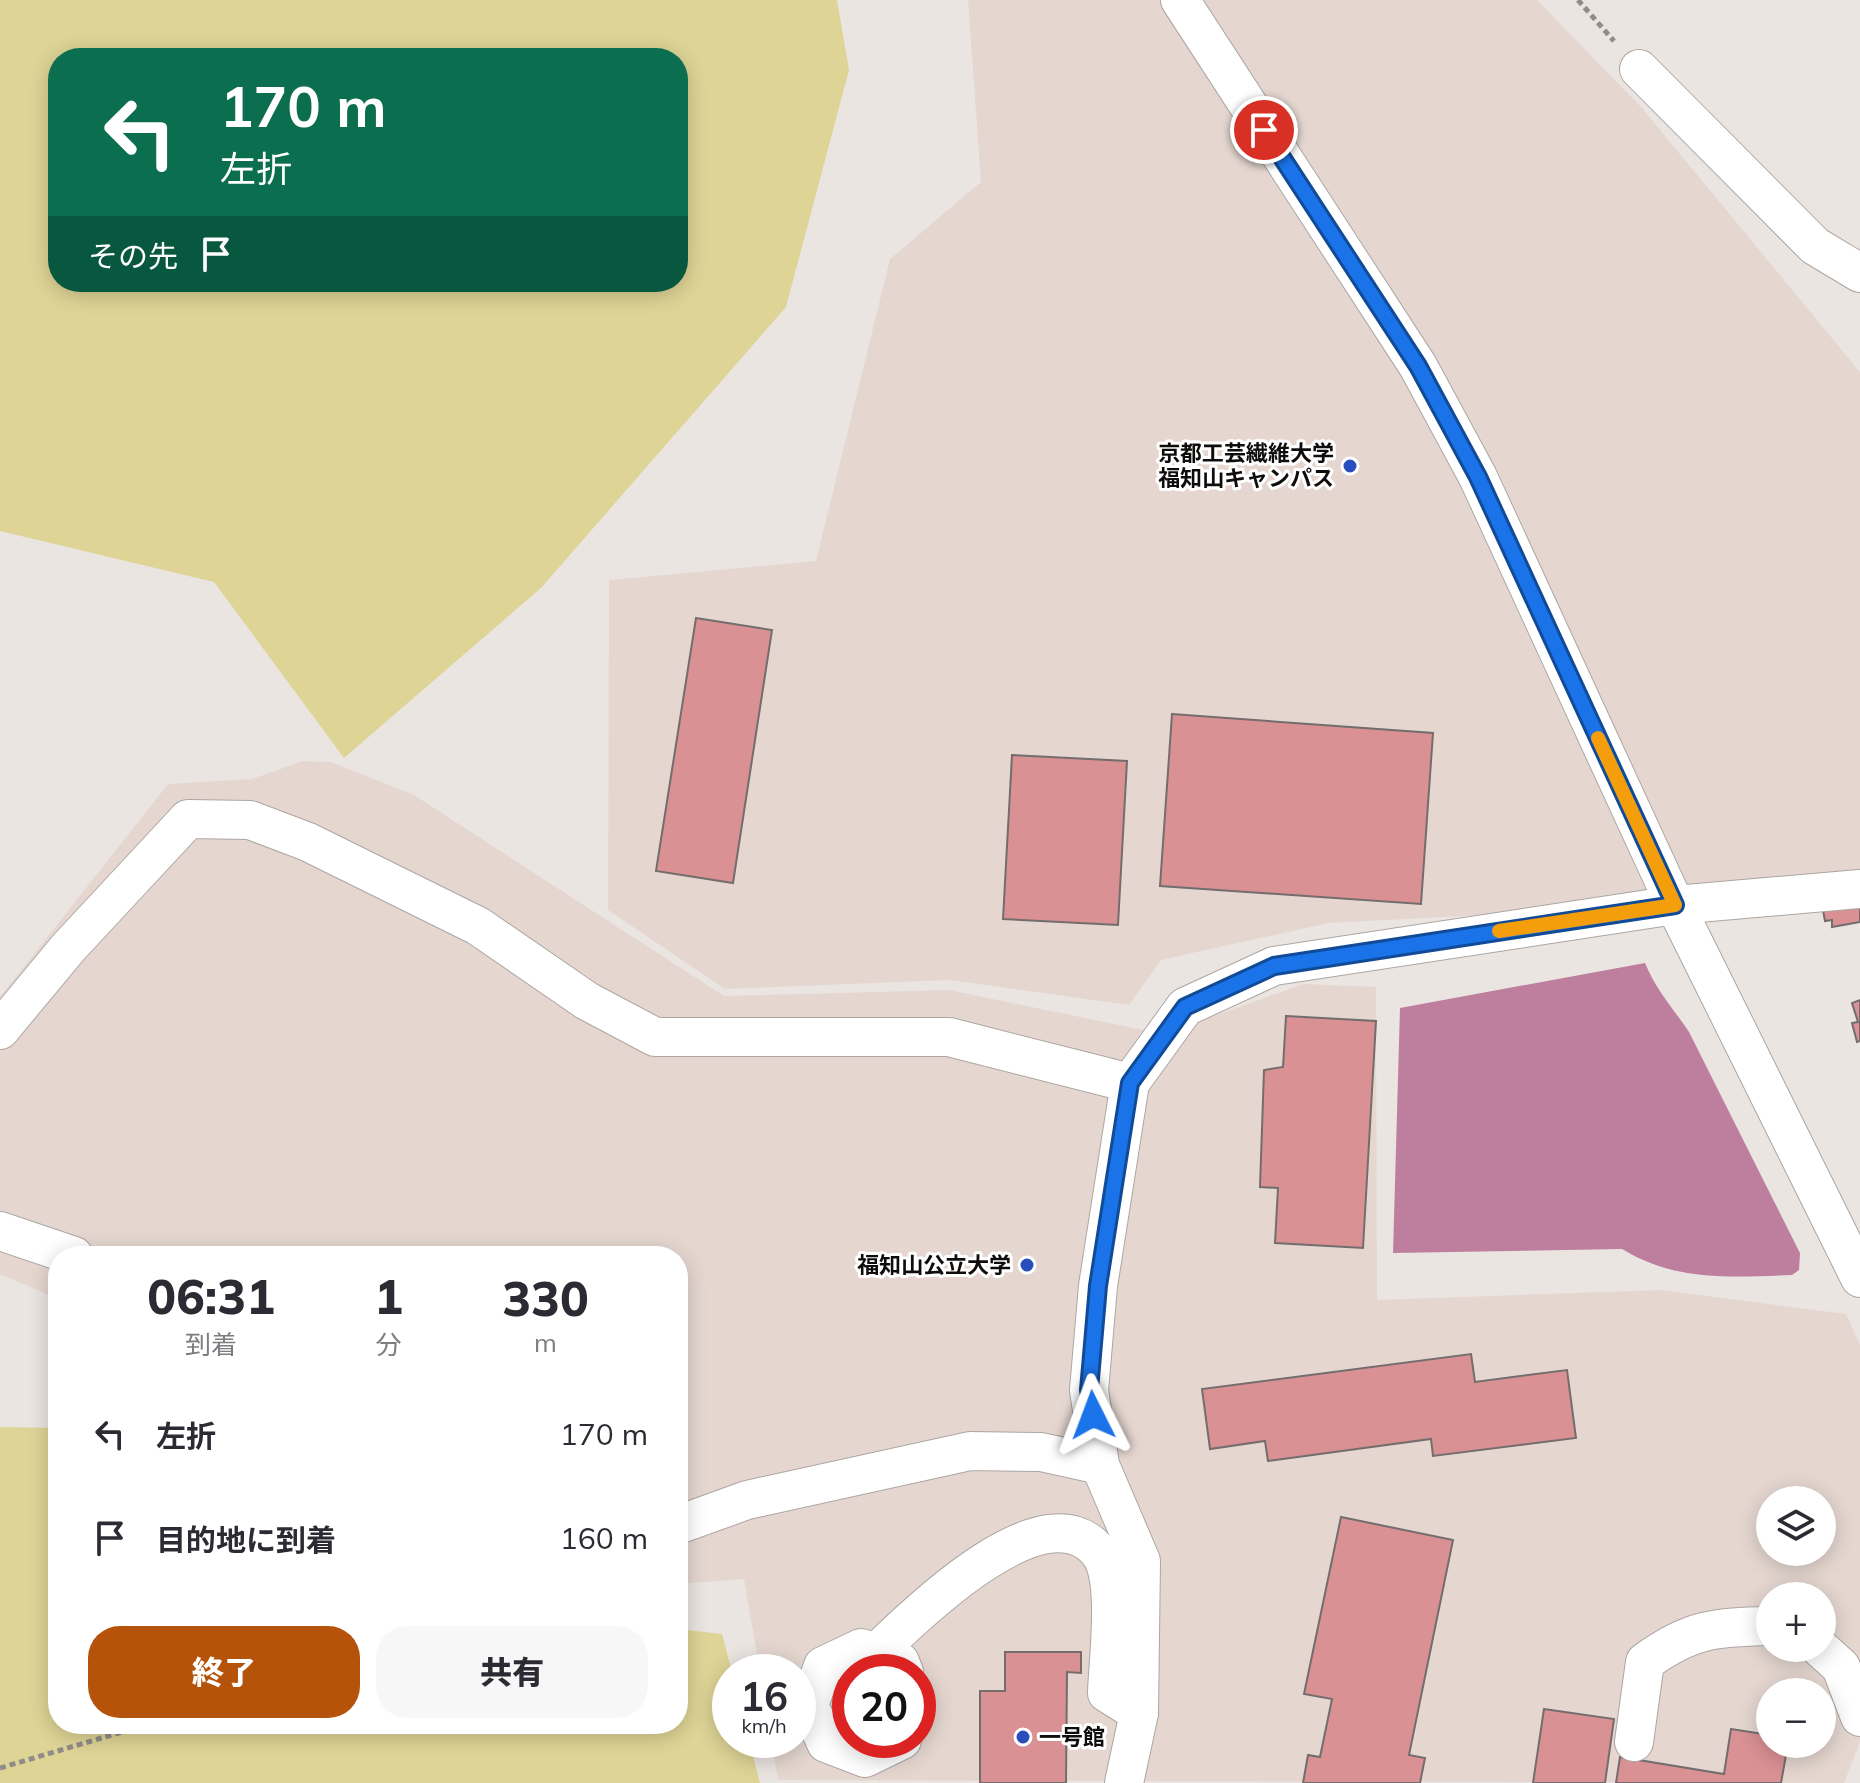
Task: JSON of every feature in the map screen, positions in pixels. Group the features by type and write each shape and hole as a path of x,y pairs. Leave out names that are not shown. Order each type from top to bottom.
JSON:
{"street":[{"path":"1180,0 1418,366 1478,477 1675,905 1860,1278"},
{"path":"1639,69 1815,246 1860,273"},
{"path":"0,1030 68,948 188,819 250,820 308,842 478,926 587,1001 655,1037 949,1037 1130,1083"},
{"path":"1124,1783 1139,1713 1141,1561 1100,1465 1089,1390 1098,1286 1130,1083 1185,1007 1274,966 1675,905 1860,889"},
{"path":"0,1231 48,1247"},
{"path":"688,1521 747,1500 970,1451 1041,1452 1100,1465"},
{"path":"896,1654 933,1597 1026,1538 1050,1533 1080,1535 1101,1555 1110,1583 1107,1693 1139,1713"},
{"path":"1634,1742 1645,1662 1675,1640 1720,1627 1756,1626"},
{"path":"848,1654 861,1648 874,1654"},
{"path":"1840,1657 1860,1717"},
{"path":"832,1662 823,1666 809,1705 826,1743 832,1745"}],"path":[{"path":"1578,0 1639,69"},
{"path":"0,1768 115,1734"}],"shaded area":[{"path":"0,0 837,0 849,70 786,307 541,588 344,758 214,582 0,531"},
{"name":"京都工芸繊維大学 福知山キャンパス","path":"968,0 1537,0 1642,108 1860,372 1860,888 1675,905 1329,923 1161,960 1129,1005 949,980 725,989 608,910 609,580 816,561 890,259 981,182"},
{"name":"福知山公立大学","path":"303,761 331,762 414,795 724,996 949,990 1163,1034 1304,984 1376,987 1377,1300 1661,1290 1846,1314 1860,1345 1860,1742 1844,1783 778,1780 774,1758 816,1758 816,1654 757,1654 744,1579 688,1583 688,1246 48,1246 48,1295 0,1274 0,997 168,784 252,779"},
{"path":"1645,963 1689,1032 1800,1253 1799,1270 1792,1275 1704,1275 1663,1267 1622,1249 1393,1253 1400,1008"},
{"path":"0,1427 48,1428 48,1734 688,1734 688,1630 722,1634 727,1654 712,1654 712,1758 754,1758 760,1783 0,1783"}],"building":[{"path":"696,618 772,630 733,883 656,871"},
{"path":"1172,714 1433,733 1421,904 1160,886"},
{"path":"1012,755 1127,761 1118,925 1003,919"},
{"path":"1860,897 1860,922 1832,927 1832,920 1825,921 1822,905"},
{"path":"1860,1000 1860,1041 1857,1042 1852,1023 1858,1022 1852,1003"},
{"path":"1286,1016 1376,1021 1363,1248 1275,1243 1278,1188 1260,1187 1264,1070 1283,1067"},
{"path":"1471,1354 1475,1382 1567,1370 1576,1438 1433,1456 1431,1439 1268,1461 1265,1441 1210,1449 1202,1389"},
{"path":"1341,1517 1453,1540 1409,1755 1425,1758 1420,1783 1303,1783 1308,1755 1320,1757 1332,1699 1304,1694"},
{"name":"一号館","path":"1005,1652 1081,1652 1081,1673 1067,1672 1066,1783 980,1783 980,1691 1005,1691"},
{"path":"1544,1709 1614,1719 1605,1783 1533,1783"},
{"path":"1731,1729 1756,1733 1756,1758 1785,1758 1781,1783 1616,1783 1620,1757 1724,1774"}],"slow traffic":[{"path":"1499,931 1675,905 1598,738"}],"place":[{"name":"京都工芸繊維大学 福知山キャンパス","path":"1350,466"},
{"name":"福知山公立大学","path":"1027,1265"},
{"name":"一号館","path":"1023,1737"}],"route":[{"path":"1093,1415 1089,1390 1098,1286 1130,1083 1185,1007 1274,966 1675,905 1478,477 1418,366 1264,130"}]}
